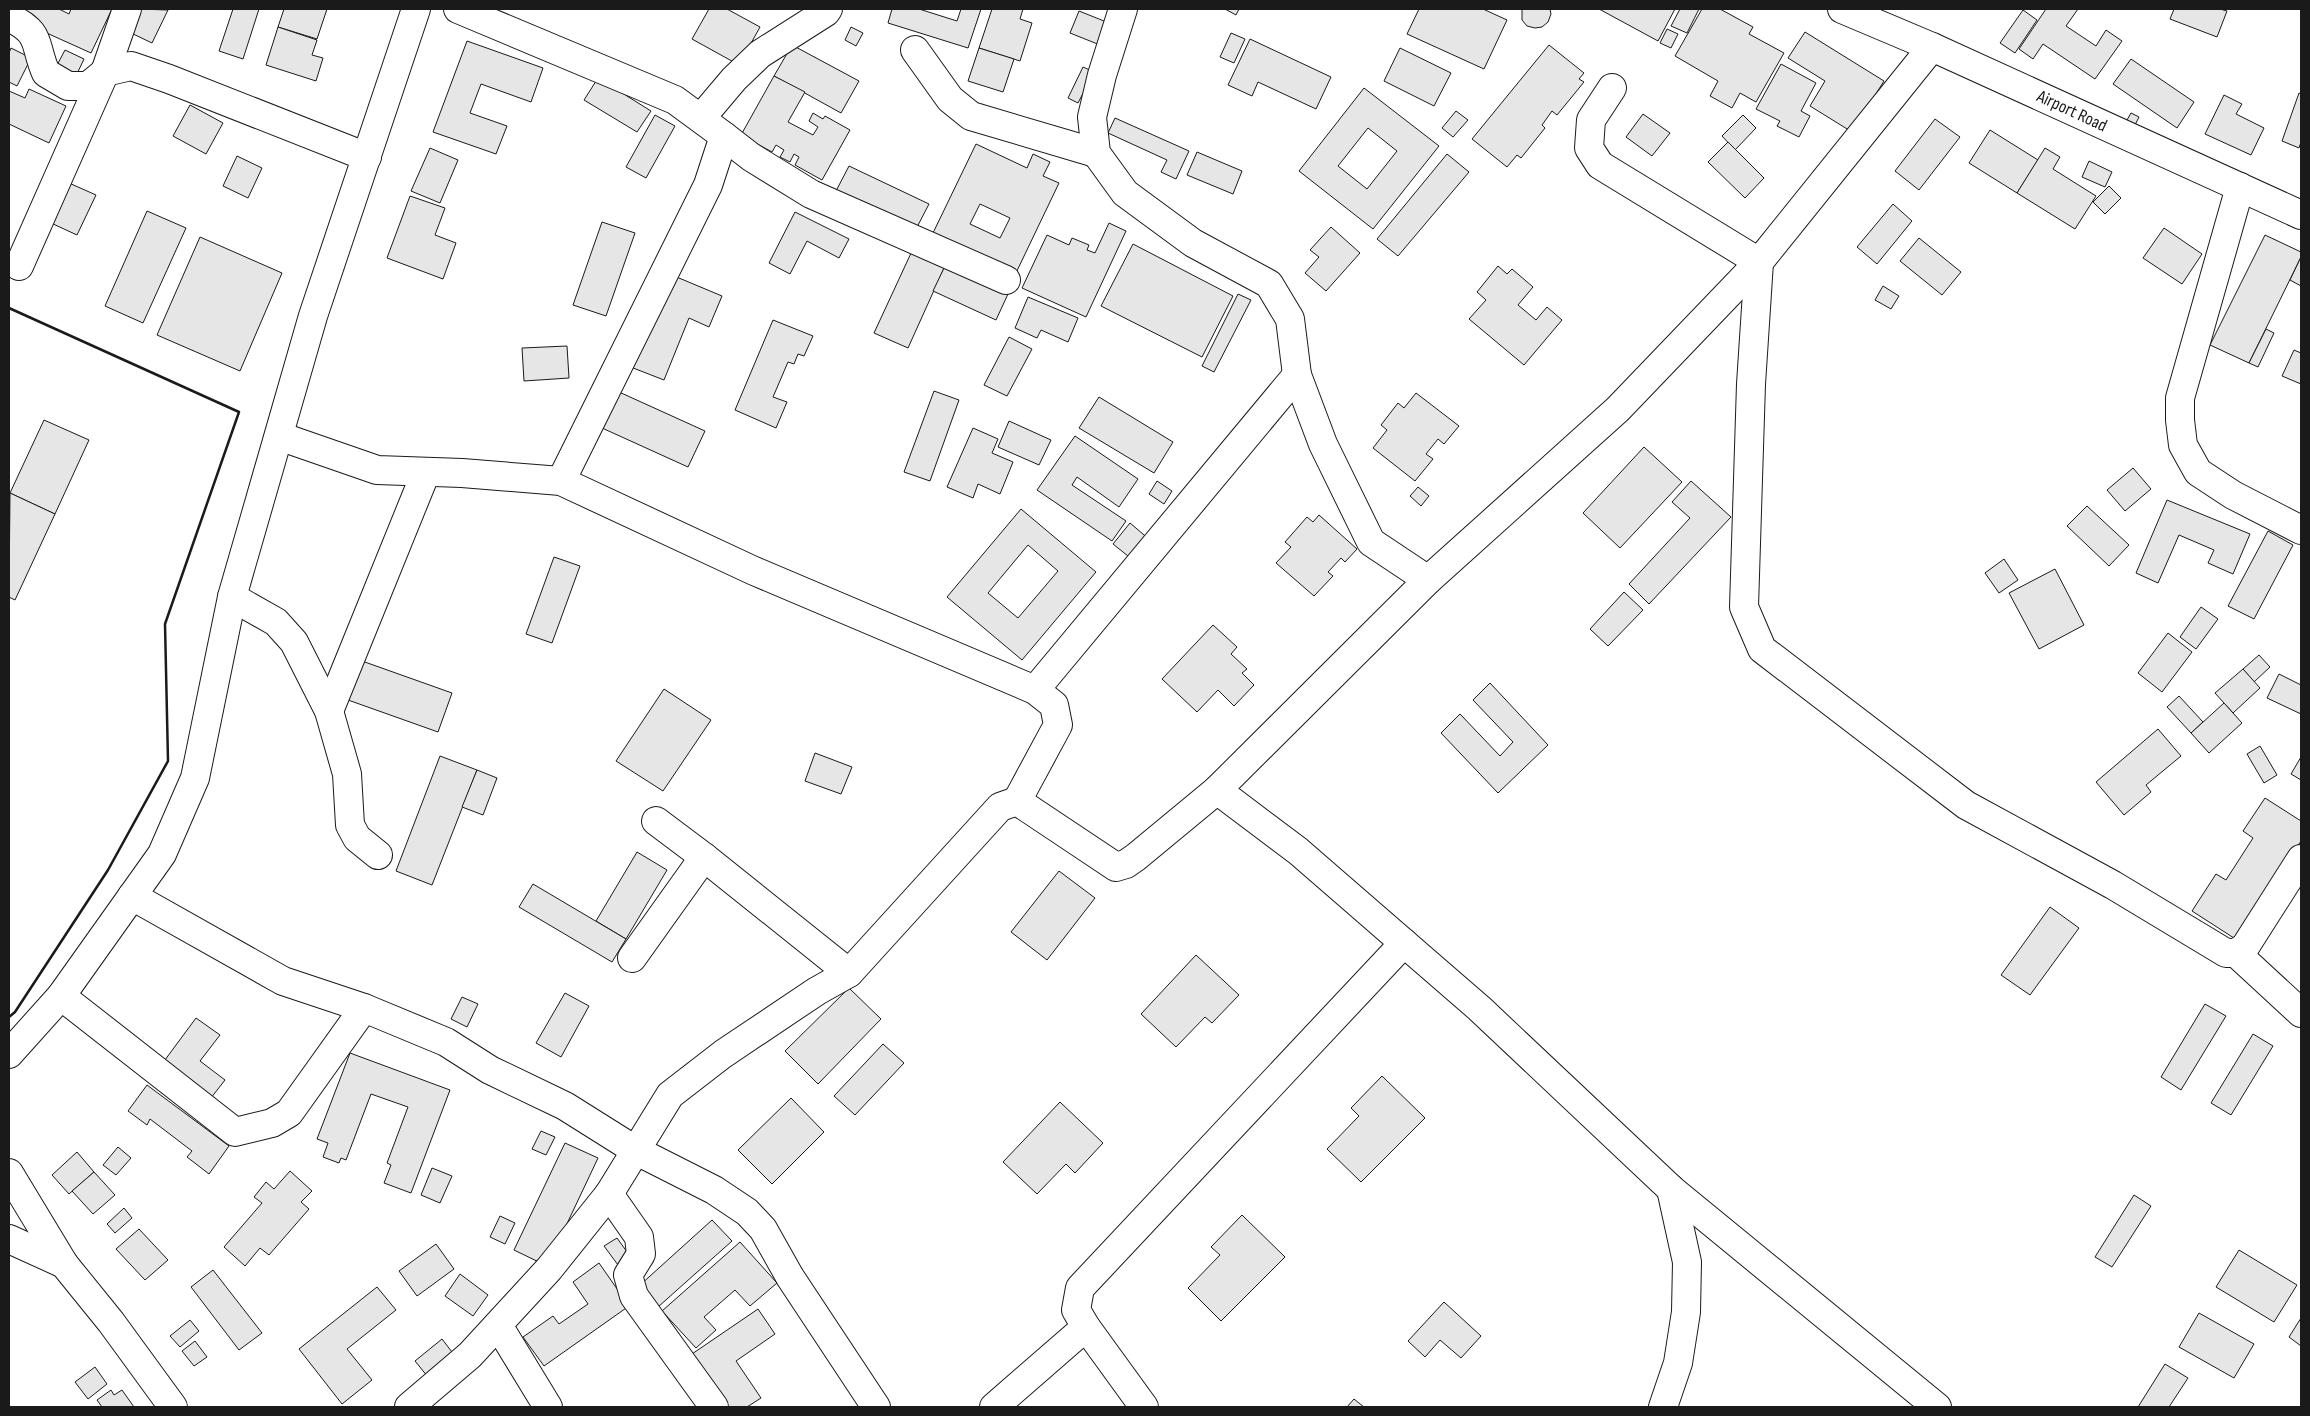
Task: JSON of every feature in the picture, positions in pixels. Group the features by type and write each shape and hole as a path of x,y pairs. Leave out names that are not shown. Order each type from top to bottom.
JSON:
{"main road":[{"path":"18,266 105,72 127,9"},
{"path":"9,1054 61,996 162,854 195,778 232,597 313,316 416,9"},
{"path":"458,9 675,100 751,157 811,194 1006,280"},
{"path":"701,118 734,79 760,54 828,9"},
{"path":"1123,9 1102,75 1092,117 1096,153 1125,193 1193,243 1269,284 1290,319 1296,375 1323,444 1371,542 1428,580"},
{"name":"Airport Road","path":"1842,9 1932,47 2301,215"},
{"path":"9,17 31,30 37,38 46,73 68,86 88,86 105,72 131,66 169,79 367,157"},
{"path":"1017,801 1116,867 1126,864 1136,857 1217,790 1428,580 1618,409 1759,262 1932,47"},
{"path":"915,50 950,99 971,116 1096,153"},
{"path":"1612,88 1591,120 1590,148 1600,165 1759,262"},
{"path":"561,481 708,185 724,136"},
{"path":"2240,187 2180,398 2183,444 2198,472 2233,495 2301,530"},
{"path":"1759,262 1751,384 1744,607 1762,649 1966,804 2114,885 2226,953 2236,953 2245,947 2301,859"},
{"path":"1035,690 1296,375"},
{"path":"279,436 377,470 462,473 561,481 752,570 1035,690 1054,705 1058,725 1017,801 1000,808 977,830 849,973 723,1054 670,1095 609,1194 549,1269 470,1355 409,1407"},
{"path":"329,712 426,472"},
{"path":"232,597 276,622 294,642 329,712 347,774 350,825 357,838 378,855"},
{"path":"1217,790 1298,851 1479,1008 1671,1189 1937,1407"},
{"path":"656,821 849,973"},
{"path":"632,958 704,857"},
{"path":"132,896 283,981 364,1008 446,1042 490,1070 565,1106 636,1150 714,1190 747,1212 763,1228 790,1278 876,1407"},
{"path":"1144,1407 1086,1327 1076,1310 1080,1288 1404,943"},
{"path":"2236,953 2301,1014"},
{"path":"61,996 235,1132 272,1123 289,1113 364,1008"},
{"path":"9,1172 64,1264 111,1322 173,1407"},
{"path":"1662,1407 1678,1363 1686,1302 1687,1262 1671,1189"},
{"path":"609,1194 639,1238 641,1254 628,1275 634,1296 714,1407"},
{"path":"9,1239 64,1264"},
{"path":"498,1325 548,1407"},
{"path":"994,1407 1086,1327"}],"building":[{"path":"12,9 59,9 69,14 71,9 112,9 91,53 9,16"},
{"path":"138,9 168,10 152,43 127,31"},
{"path":"233,9 259,9 243,59 219,51"},
{"path":"284,9 327,9 317,39 278,27"},
{"path":"709,9 727,9 760,27 739,65 692,39"},
{"path":"892,9 919,9 957,21 961,9 981,9 968,48 888,23"},
{"path":"992,9 1023,9 1020,19 1032,23 1020,61 979,48"},
{"path":"1225,9 1239,9 1236,15"},
{"path":"1419,9 1483,9 1507,20 1484,69 1407,34"},
{"path":"1522,9 1550,9 1551,14 1548,22 1542,27 1535,28 1527,26 1522,20"},
{"path":"1599,9 1675,9 1658,41"},
{"path":"1680,9 1699,9 1687,33 1671,26"},
{"path":"1702,9 1720,9 1753,27 1749,34 1784,53 1756,102 1740,93 1732,108 1710,96 1718,81 1675,56"},
{"path":"2046,9 2078,9 2066,26 2096,46 2106,30 2122,41 2095,79 2043,44 2033,59 2019,49"},
{"path":"2174,9 2220,9 2227,11 2217,37 2170,19"},
{"path":"2023,10 2037,20 2015,53 2000,43"},
{"path":"1079,11 1109,23 1100,45 1070,33"},
{"path":"278,27 317,40 312,55 323,58 316,81 266,65"},
{"path":"851,27 863,33 856,46 845,40"},
{"path":"1667,29 1678,34 1671,48 1660,43"},
{"path":"1805,32 1884,81 1852,132 1810,106 1825,81 1788,58"},
{"path":"1231,33 1245,39 1234,63 1220,57"},
{"path":"1250,39 1331,77 1316,109 1258,82 1252,96 1228,85"},
{"path":"467,41 543,68 531,102 481,84 470,113 507,126 496,154 433,132"},
{"path":"792,45 859,81 841,113 774,76"},
{"path":"1549,45 1584,73 1579,79 1584,82 1557,115 1552,111 1542,125 1545,128 1521,158 1517,155 1507,167 1472,139"},
{"path":"11,48 31,58 17,86 9,82 9,53"},
{"path":"979,48 1014,59 1003,92 968,81"},
{"path":"1400,48 1451,73 1434,106 1384,81"},
{"path":"65,50 84,59 75,78 55,69"},
{"path":"2131,59 2194,102 2177,128 2113,84"},
{"path":"1781,64 1816,83 1801,111 1810,116 1799,137 1777,126 1780,121 1756,109"},
{"path":"1083,67 1094,72 1078,103 1068,98"},
{"path":"774,76 805,92 788,122 813,135 818,127 809,121 813,113 823,119 825,116 850,130 822,180 795,165 799,157 794,154 790,162 780,157 784,150 776,145 772,152 741,135"},
{"path":"598,78 651,111 637,132 584,100"},
{"path":"1364,88 1439,146 1373,229 1299,171","holes":["1368,128 1397,151 1367,189 1338,166"]},
{"path":"29,89 66,106 49,143 9,124 9,91 25,98"},
{"path":"2299,93 2301,94 2301,142 2299,148 2282,141"},
{"path":"2224,95 2242,104 2236,114 2264,128 2251,155 2205,134"},
{"path":"190,105 223,123 206,154 173,136"},
{"path":"1456,111 1468,120 1453,137 1442,128"},
{"path":"2131,113 2139,117 2135,125 2127,120"},
{"path":"1643,114 1670,133 1652,156 1626,137"},
{"path":"655,115 675,126 646,178 626,167"},
{"path":"1743,115 1756,128 1735,150 1722,136"},
{"path":"1115,118 1189,151 1176,179 1161,172 1167,160 1108,133"},
{"path":"1935,119 1960,137 1919,190 1895,171"},
{"path":"1990,130 2038,160 2017,193 1969,163"},
{"path":"1728,142 1764,178 1745,198 1708,162"},
{"path":"976,144 1027,168 1033,154 1050,162 1043,176 1059,183 1015,275 932,235","holes":["980,204 1010,218 1000,238 970,224"]},
{"path":"430,148 458,160 440,203 411,191"},
{"path":"2045,148 2060,157 2053,169 2096,196 2075,229 2017,193"},
{"path":"1197,152 1242,171 1233,194 1187,175"},
{"path":"1447,154 1469,172 1398,256 1377,239"},
{"path":"237,156 262,168 248,198 223,186"},
{"path":"2089,161 2112,172 2105,187 2082,177"},
{"path":"849,166 929,204 916,229 836,191"},
{"path":"69,183 96,195 77,235 51,223"},
{"path":"2109,186 2121,198 2105,214 2093,202"},
{"path":"410,196 445,208 435,235 456,243 443,279 387,258"},
{"path":"1893,204 1912,221 1877,264 1857,247"},
{"path":"147,211 186,228 143,323 105,306"},
{"path":"795,212 849,239 839,258 807,241 790,274 769,263"},
{"path":"602,222 635,233 606,316 573,305"},
{"path":"1109,223 1126,231 1086,317 1022,288 1047,235 1069,245 1072,238 1089,245 1087,250 1095,253"},
{"path":"1331,227 1360,253 1326,291 1305,273 1319,257 1310,250"},
{"path":"2164,228 2202,254 2182,284 2143,258"},
{"path":"2265,235 2301,252 2301,257 2249,363 2210,345"},
{"path":"200,237 282,273 240,371 157,335"},
{"path":"1919,238 1961,272 1942,295 1900,261"},
{"path":"1133,244 1233,296 1202,357 1101,306"},
{"path":"912,251 945,266 908,348 874,333"},
{"path":"2301,257 2301,286 2290,280"},
{"path":"945,266 1008,294 996,320 933,291"},
{"path":"1498,266 1507,274 1512,269 1533,287 1518,305 1536,320 1547,307 1562,320 1524,365 1469,319 1486,300 1477,292"},
{"path":"667,273 722,296 709,327 689,318 664,380 628,366"},
{"path":"1883,286 1899,296 1891,309 1875,300"},
{"path":"1238,294 1251,300 1214,372 1202,366"},
{"path":"1028,297 1078,318 1068,342 1041,330 1037,338 1015,328"},
{"path":"773,320 813,336 804,356 798,354 794,364 788,362 773,397 787,402 776,428 735,410"},
{"path":"2266,329 2274,333 2258,367 2249,363"},
{"path":"1009,337 1032,349 1007,396 984,385"},
{"path":"567,346 569,378 524,381 522,348"},
{"path":"2294,350 2301,353 2301,384 2282,376"},
{"path":"934,391 959,400 930,481 904,472"},
{"path":"619,392 705,431 688,467 602,428"},
{"path":"1416,393 1459,426 1444,444 1438,439 1426,454 1433,459 1415,481 1373,448 1387,430 1381,425 1398,403 1404,408"},
{"path":"1099,397 1173,442 1154,473 1079,428"},
{"path":"44,420 89,440 55,514 10,493"},
{"path":"1009,421 1051,440 1039,465 998,447"},
{"path":"973,428 998,439 992,453 1013,462 1000,494 978,484 973,498 947,487"},
{"path":"1075,436 1138,479 1119,507 1077,477 1072,485 1126,521 1112,541 1037,490"},
{"path":"1644,447 1682,482 1620,548 1583,513"},
{"path":"2133,468 2151,489 2125,511 2107,490"},
{"path":"1157,481 1172,491 1164,504 1149,494"},
{"path":"1691,481 1731,517 1649,604 1629,584 1690,518 1672,502"},
{"path":"1418,487 1429,496 1421,506 1410,496"},
{"path":"10,493 55,514 15,600 9,597"},
{"path":"2167,500 2250,534 2233,574 2208,563 2214,550 2179,535 2158,583 2136,573"},
{"path":"2087,506 2129,545 2109,566 2067,526"},
{"path":"1021,509 1096,572 1022,660 947,597","holes":["1028,545 1058,571 1018,618 988,593"]},
{"path":"1319,515 1357,549 1345,562 1341,558 1328,572 1333,576 1314,596 1276,563 1291,547 1285,542 1307,517 1313,522"},
{"path":"1130,523 1150,540 1133,560 1113,544"},
{"path":"2268,531 2293,545 2254,619 2228,606"},
{"path":"554,557 580,566 552,643 526,634"},
{"path":"2004,559 2018,580 1999,593 1985,573"},
{"path":"2055,569 2084,625 2039,649 2009,593"},
{"path":"1624,592 1643,610 1608,646 1590,629"},
{"path":"2201,607 2218,619 2196,649 2180,637"},
{"path":"1213,625 1237,647 1231,654 1247,669 1242,673 1254,685 1234,706 1218,690 1197,712 1162,679"},
{"path":"2168,633 2192,652 2162,692 2138,673"},
{"path":"2259,655 2270,667 2254,682 2243,669"},
{"path":"362,661 452,693 438,732 348,700"},
{"path":"2243,669 2260,688 2233,713 2215,693"},
{"path":"2279,674 2301,685 2301,714 2267,698"},
{"path":"1490,683 1548,745 1498,793 1441,733 1460,714 1500,756 1513,742 1473,700"},
{"path":"664,689 711,720 663,791 616,761"},
{"path":"2179,696 2203,722 2191,733 2167,707"},
{"path":"2224,703 2242,723 2209,753 2191,733"},
{"path":"2158,729 2181,756 2146,785 2151,792 2124,815 2096,782"},
{"path":"2260,746 2277,775 2264,783 2247,754"},
{"path":"815,753 852,767 841,794 805,781"},
{"path":"440,756 477,770 432,885 396,871"},
{"path":"2301,757 2301,780 2291,774"},
{"path":"477,770 497,778 483,815 462,807"},
{"path":"2265,798 2301,821 2301,841 2237,940 2192,911 2216,874 2226,880 2253,838 2243,831"},
{"path":"637,852 667,870 626,939 596,921"},
{"path":"1059,871 1095,898 1047,960 1011,932"},
{"path":"533,884 626,939 612,962 519,907"},
{"path":"2050,907 2079,928 2030,995 2001,975"},
{"path":"1196,955 1239,995 1212,1023 1205,1017 1176,1047 1141,1014"},
{"path":"849,988 881,1019 818,1084 785,1051"},
{"path":"565,993 589,1006 561,1057 536,1043"},
{"path":"462,997 478,1004 467,1027 451,1019"},
{"path":"2205,1004 2226,1016 2181,1090 2161,1077"},
{"path":"196,1018 220,1035 200,1061 225,1080 207,1103 159,1068"},
{"path":"2253,1034 2273,1046 2231,1115 2211,1103"},
{"path":"883,1044 904,1063 855,1115 834,1096"},
{"path":"350,1053 450,1090 411,1193 384,1183 391,1165 387,1163 408,1107 371,1094 346,1160 341,1158 339,1163 323,1157 328,1143 317,1139"},
{"path":"1382,1076 1425,1118 1361,1182 1327,1149 1359,1116 1351,1108"},
{"path":"147,1085 229,1146 209,1174 187,1157 192,1151 150,1119 147,1125 128,1111"},
{"path":"791,1098 824,1132 772,1184 738,1150"},
{"path":"1060,1102 1103,1143 1075,1173 1066,1164 1037,1194 1003,1162"},
{"path":"541,1131 555,1137 546,1155 532,1149"},
{"path":"565,1143 598,1158 547,1266 514,1250"},
{"path":"118,1147 131,1158 116,1175 103,1165"},
{"path":"77,1152 94,1172 69,1194 52,1175"},
{"path":"432,1168 452,1176 440,1203 421,1195"},
{"path":"290,1171 312,1191 301,1202 309,1209 269,1255 260,1248 245,1266 224,1247 262,1203 254,1197 266,1182 274,1189"},
{"path":"94,1172 115,1195 93,1214 72,1191"},
{"path":"2134,1195 2151,1206 2112,1267 2095,1257"},
{"path":"124,1208 132,1218 115,1233 107,1224"},
{"path":"1242,1215 1285,1257 1221,1321 1188,1288 1220,1255 1211,1247"},
{"path":"500,1216 515,1223 505,1244 490,1237"},
{"path":"712,1220 732,1241 658,1307 639,1286"},
{"path":"139,1229 168,1260 145,1280 116,1249"},
{"path":"617,1238 630,1256 618,1265 604,1246"},
{"path":"740,1242 777,1283 750,1306 735,1290 704,1317 716,1330 696,1348 662,1311"},
{"path":"436,1244 454,1269 417,1296 399,1271"},
{"path":"2239,1250 2297,1285 2274,1322 2216,1287"},
{"path":"599,1263 629,1306 544,1366 523,1337 553,1316 559,1324 588,1304 573,1282"},
{"path":"213,1270 262,1333 239,1350 191,1287"},
{"path":"460,1274 488,1295 473,1316 445,1296"},
{"path":"377,1287 396,1310 347,1349 372,1380 342,1404 299,1349"},
{"path":"1444,1302 1481,1336 1461,1358 1440,1340 1425,1357 1408,1341"},
{"path":"758,1309 775,1334 736,1361 761,1398 747,1407 725,1407 689,1356"},
{"path":"2199,1313 2254,1344 2234,1378 2179,1347"},
{"path":"2301,1318 2301,1346 2289,1337"},
{"path":"190,1320 199,1331 180,1347 170,1336"},
{"path":"442,1339 455,1356 428,1377 415,1361"},
{"path":"195,1341 207,1357 194,1366 182,1351"},
{"path":"2165,1364 2188,1378 2169,1407 2138,1407"},
{"path":"95,1367 107,1384 88,1399 75,1382"},
{"path":"111,1390 114,1395 122,1390 134,1407 102,1407 97,1400"},
{"path":"1354,1399 1364,1407 1347,1407"}],"wall":[{"path":"9,308 239,412 165,624 168,761 108,870 15,1012 9,1017"}]}
